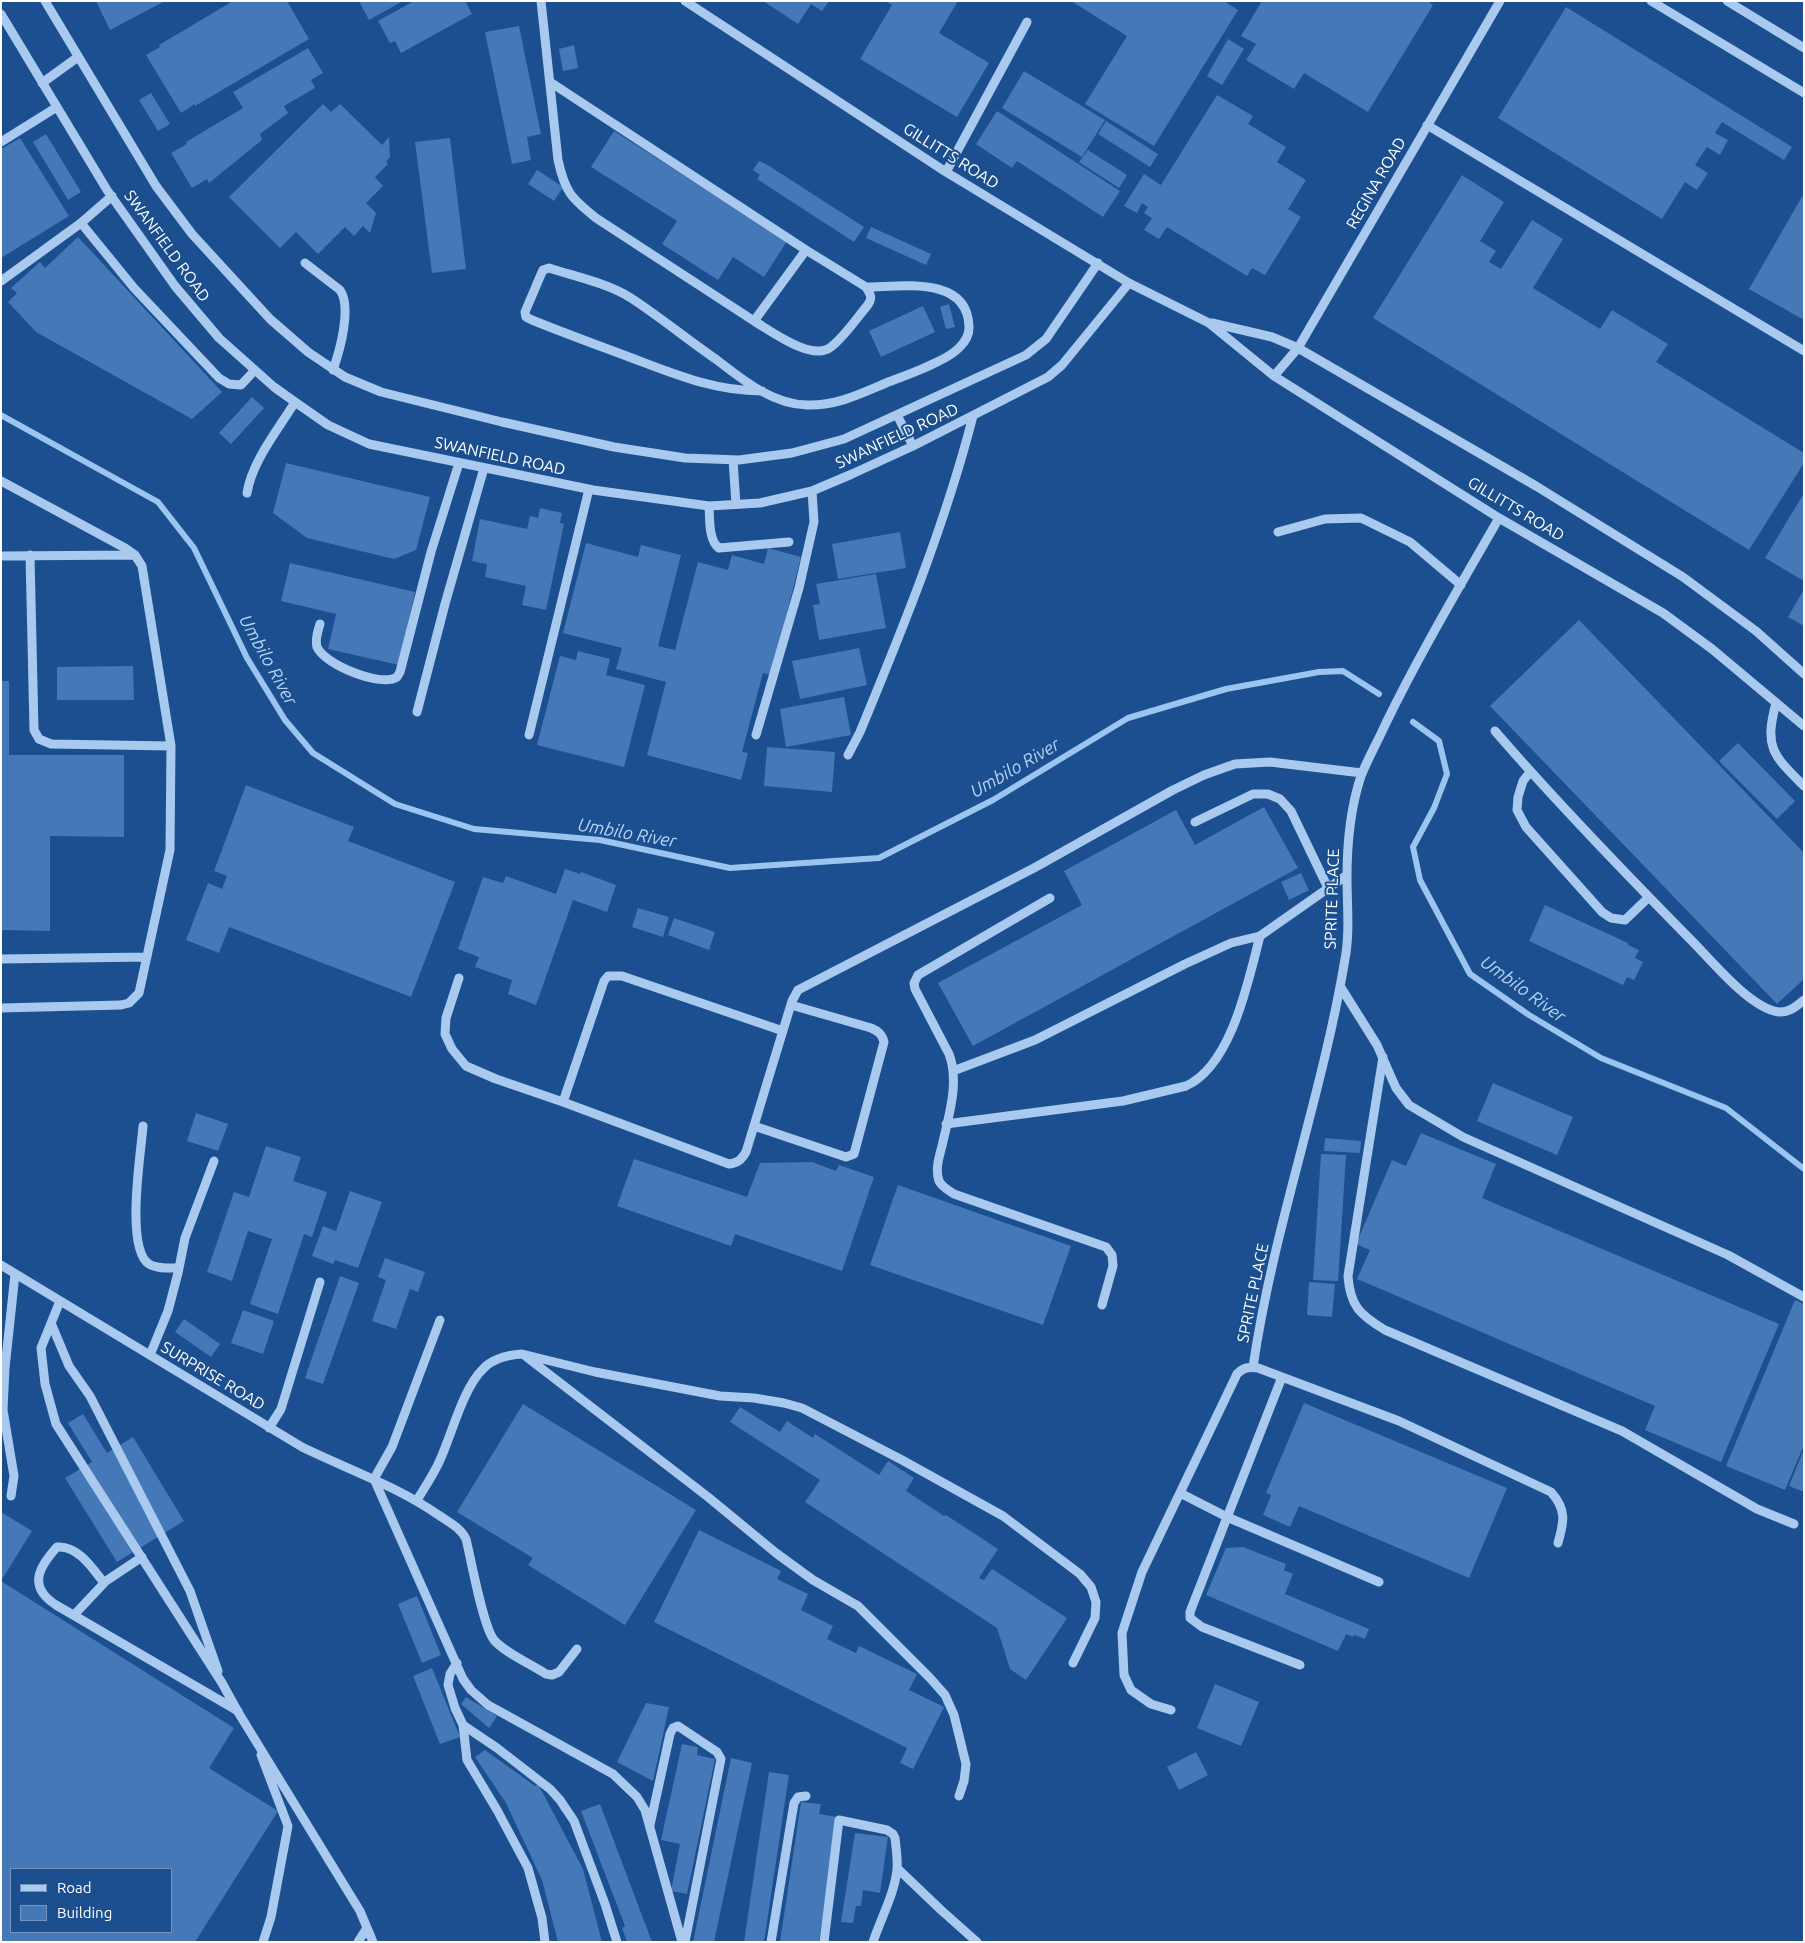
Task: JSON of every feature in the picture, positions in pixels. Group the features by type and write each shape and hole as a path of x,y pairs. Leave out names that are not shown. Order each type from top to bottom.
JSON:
{"street":[{"name":"SWANFIELD ROAD","path":"45,1 156,186 192,234 270,319 308,352 345,378 381,392 512,424 614,447 650,453 686,458 733,460 792,453 844,439 1026,355 1046,339 1098,263"},
{"path":"541,1 558,160 562,181 574,201 596,218 754,322 797,347 816,351 830,348 871,301 872,296 866,287 806,250 550,82"},
{"name":"GILLITTS ROAD","path":"685,1 946,172 1129,283 1209,323 1274,376 1499,518 1663,614 1712,650 1804,726"},
{"name":"REGINA ROAD","path":"1274,376 1298,348 1500,1"},
{"path":"1651,1 1804,93"},
{"path":"1727,1 1743,5 1804,48"},
{"name":"SWANFIELD ROAD","path":"1,14 112,196 175,286 219,338 274,387 295,402 328,425 369,444 589,490 709,506 760,503 812,491 913,446 1048,377 1062,365 1129,283"},
{"path":"946,172 1027,22"},
{"path":"42,83 78,57"},
{"path":"1,142 57,107"},
{"path":"1427,125 1804,351"},
{"path":"1,281 81,223 112,196"},
{"path":"81,223 134,288 218,378 229,384 241,385 255,370"},
{"path":"754,322 806,250"},
{"path":"305,263 344,295 346,311 339,353 333,370"},
{"path":"762,391 739,391 715,387 650,365 526,317 525,312 542,272 549,268 605,285 630,297 751,385 789,402 806,405 839,402 929,366 949,356 965,340 969,330 968,317 963,305 956,297 945,290 931,287 866,287"},
{"name":"GILLITTS ROAD","path":"1209,323 1272,337 1298,348 1536,486 1683,577 1756,631 1804,674"},
{"path":"247,493 249,478 255,466 295,402"},
{"path":"897,415 913,446"},
{"path":"848,755 860,732 922,579 961,466 973,416"},
{"path":"733,460 736,504"},
{"path":"320,624 316,640 318,649 323,654 351,671 365,676 387,681 397,677 400,672 431,552 459,463"},
{"path":"418,712 445,604 484,468"},
{"path":"1,481 136,555 142,566 170,746 170,850 139,993 129,1002 120,1005 1,1008"},
{"path":"529,735 589,490"},
{"path":"756,735 798,588 814,522 812,491"},
{"path":"709,506 712,538 719,548 789,542"},
{"path":"1278,532 1325,519 1361,518 1410,542 1461,585"},
{"name":"SPRITE PLACE","path":"1253,1368 1271,1272 1330,1032 1346,958 1348,933 1347,875 1350,826 1362,773 1406,681 1499,518"},
{"path":"30,555 34,730 40,739 51,744 170,746"},
{"path":"1,556 136,555"},
{"path":"1776,703 1771,721 1772,745 1775,756 1804,786"},
{"path":"1495,731 1530,772 1649,897 1758,1005 1776,1012 1792,1010 1804,1000"},
{"path":"459,978 446,1018 445,1034 458,1058 466,1066 729,1164 736,1163 742,1159 754,1126 790,1005 798,990 1034,868 1173,790 1204,775 1235,764 1270,762 1362,773"},
{"path":"1530,772 1520,789 1517,810 1526,826 1602,912 1611,918 1625,920 1649,897"},
{"path":"1195,822 1253,794 1268,794 1280,799 1290,811 1328,888"},
{"path":"953,1071 1036,1040 1185,964 1230,944 1260,936 1347,875"},
{"path":"1050,898 918,975 915,979 915,989 953,1065 953,1082 937,1174 940,1183 954,1194 1106,1247 1112,1254 1113,1266 1102,1305"},
{"path":"946,1124 1123,1101 1186,1086 1196,1081 1209,1070 1228,1038 1240,1010 1260,936"},
{"path":"1,960 146,957"},
{"path":"563,1102 604,982 608,976 622,976 783,1031"},
{"path":"1340,986 1383,1057 1396,1088 1409,1105 1431,1120 1463,1137 1728,1254 1804,1297"},
{"path":"754,1126 846,1157 854,1154 884,1042 883,1037 881,1033 871,1028 790,1005"},
{"path":"1383,1057 1348,1276 1349,1290 1355,1307 1385,1330 1622,1431 1757,1509 1794,1524"},
{"path":"143,1126 135,1217 139,1247 148,1263 158,1267 179,1268"},
{"path":"150,1356 168,1312 185,1238 214,1161"},
{"name":"SURPRISE ROAD","path":"1,1264 269,1428 302,1447 417,1500 463,1532 486,1622 493,1639 502,1647 546,1674 552,1675 559,1672 577,1649"},
{"path":"11,1496 14,1476 3,1410 5,1368 15,1274"},
{"path":"269,1428 281,1408 320,1282"},
{"path":"60,1301 41,1348 44,1384 56,1424 222,1683 360,1911 373,1942"},
{"path":"440,1320 392,1447 374,1479 463,1679 471,1690 488,1705 613,1774 637,1797 645,1810 684,1942"},
{"path":"51,1323 69,1366 90,1396 190,1590 222,1683"},
{"path":"417,1500 440,1461 472,1384 483,1368 496,1360 522,1354 720,1396 754,1398 784,1403 802,1408 1003,1516 1080,1574 1091,1587 1096,1602 1095,1618 1073,1663"},
{"path":"522,1354 708,1497 776,1553 813,1580 858,1606 930,1678 944,1695 956,1723 966,1764 960,1796"},
{"path":"1171,1710 1151,1704 1131,1690 1124,1675 1122,1633 1142,1572 1237,1374 1248,1367 1282,1377 1398,1421 1552,1492 1560,1502 1562,1511 1563,1527 1558,1543"},
{"path":"1282,1377 1190,1612 1190,1618 1202,1627 1300,1665"},
{"path":"1180,1493 1227,1517 1378,1582"},
{"path":"104,1583 87,1562 74,1551 63,1547 58,1547 40,1568 39,1586 44,1597 238,1712"},
{"path":"74,1615 104,1583 142,1557"},
{"path":"457,1663 450,1674 448,1685 455,1708 463,1725 467,1760 497,1810 528,1868 542,1918 545,1942"},
{"path":"463,1725 497,1748 550,1789 560,1800 574,1821 617,1942"},
{"path":"650,1826 670,1734 673,1728 678,1726 717,1752 721,1759 684,1942"},
{"path":"253,1734 288,1826 271,1917 264,1942"},
{"path":"771,1942 794,1803 798,1797 806,1796"},
{"path":"824,1942 839,1820 890,1831 895,1838 897,1868 891,1898 873,1942"},
{"path":"897,1868 977,1942"},
{"path":"358,1942 367,1928"}],"building":[{"path":"96,1 165,1 110,30"},
{"path":"233,1 287,1 309,39 181,113 146,55 160,47 159,45"},
{"path":"359,1 403,1 369,20"},
{"path":"414,1 465,1 472,14 401,53 395,41 390,43 378,21"},
{"path":"763,1 829,1 822,11 811,4 798,24"},
{"path":"885,1 958,1 939,33 989,63 957,117 860,59 892,5"},
{"path":"1071,1 1224,1 1238,10 1154,146 1085,104 1127,36"},
{"path":"1262,1 1427,1 1433,5 1368,112 1304,73 1294,89 1246,60 1256,44 1241,36"},
{"path":"1566,7 1792,147 1784,160 1722,122 1715,133 1728,140 1720,155 1707,147 1695,165 1708,173 1697,190 1685,182 1662,219 1498,118"},
{"path":"519,26 541,134 527,137 531,160 512,164 485,32"},
{"path":"1228,39 1244,49 1222,85 1207,76"},
{"path":"574,45 578,68 563,71 559,49"},
{"path":"308,48 323,73 311,80 315,88 284,106 288,113 260,134 262,140 209,183 207,179 192,188 171,153 243,108 233,92"},
{"path":"1024,71 1105,120 1082,157 1002,108"},
{"path":"151,93 170,124 158,131 139,100"},
{"path":"1217,95 1253,116 1248,124 1286,147 1277,162 1306,180 1288,209 1301,217 1265,275 1252,268 1247,276 1167,227 1159,239 1144,230 1152,218 1144,213 1148,207 1142,203 1137,213 1124,206 1144,174 1161,185"},
{"path":"323,104 331,112 340,104 382,145 389,137 390,157 386,162 388,164 375,177 383,186 366,203 376,213 370,233 363,226 354,236 345,227 318,254 296,232 280,248 229,197"},
{"path":"997,111 1120,191 1103,217 1017,161 1012,168 976,144"},
{"path":"1106,121 1158,154 1150,167 1098,134"},
{"path":"614,131 787,241 764,277 733,257 718,280 662,244 677,221 591,167"},
{"path":"46,134 81,192 68,200 33,142"},
{"path":"20,138 69,216 1,258 1,149"},
{"path":"450,138 466,269 432,273 415,142"},
{"path":"1088,150 1127,175 1119,188 1079,162"},
{"path":"759,161 864,227 854,242 757,179 760,175 753,170"},
{"path":"537,170 563,187 554,201 528,184"},
{"path":"1462,175 1504,202 1480,241 1496,251 1489,262 1501,269 1532,220 1563,239 1533,288 1600,329 1612,310 1668,344 1656,362 1804,453 1804,463 1749,550 1373,318"},
{"path":"1804,193 1804,320 1749,289"},
{"path":"871,227 931,254 926,265 866,238"},
{"path":"78,237 222,392 192,419 36,332 8,302 17,293 11,288 40,262 45,268"},
{"path":"949,304 955,327 946,329 940,307"},
{"path":"923,306 935,332 881,357 869,331"},
{"path":"252,397 264,408 231,444 219,433"},
{"path":"286,463 430,497 416,550 394,559 307,538 273,513"},
{"path":"1804,493 1804,581 1765,558"},
{"path":"540,508 562,513 560,523 564,524 546,610 522,605 526,586 485,577 487,564 472,561 480,519 527,529 530,516 538,518"},
{"path":"900,532 906,568 838,579 832,544"},
{"path":"586,543 638,557 641,545 681,555 658,646 675,650 698,562 728,570 732,555 764,564 768,548 801,557 771,675 763,673 742,752 748,753 741,780 647,755 666,682 616,669 622,648 563,633"},
{"path":"290,563 415,592 399,665 328,649 336,614 281,601"},
{"path":"876,574 886,628 819,640 813,605 820,604 816,584"},
{"path":"1804,589 1804,626 1788,617"},
{"path":"1579,620 1804,853 1804,979 1777,1004 1490,706"},
{"path":"859,648 867,685 800,699 792,661"},
{"path":"578,651 610,659 606,675 645,685 624,767 537,745 560,656 576,660"},
{"path":"133,666 134,700 57,700 57,667"},
{"path":"1,681 9,681 9,755 124,755 124,837 50,836 50,931 1,930"},
{"path":"844,697 851,735 786,747 780,709"},
{"path":"1738,743 1795,801 1777,819 1719,761"},
{"path":"767,747 835,752 832,792 764,786"},
{"path":"246,785 354,827 348,841 455,882 411,997 229,927 219,953 186,940 208,883 222,889 227,876 214,871"},
{"path":"1264,807 1298,868 973,1046 938,983 1082,905 1064,871 1176,810 1195,845"},
{"path":"565,869 580,874 581,872 616,885 607,912 573,900 536,1005 508,994 512,980 475,967 479,957 458,949 483,877 503,883 506,876 556,894"},
{"path":"1301,873 1309,890 1289,900 1281,882"},
{"path":"1545,905 1628,943 1628,945 1639,950 1635,958 1643,962 1634,980 1627,977 1623,985 1529,941"},
{"path":"638,908 669,917 663,937 632,927"},
{"path":"674,918 715,932 709,950 668,935"},
{"path":"1493,1083 1573,1117 1557,1155 1477,1121"},
{"path":"196,1113 228,1124 218,1151 187,1141"},
{"path":"1421,1133 1496,1164 1482,1198 1779,1324 1721,1462 1645,1430 1655,1406 1357,1279 1370,1250 1356,1244 1392,1160 1406,1166"},
{"path":"1325,1138 1361,1141 1360,1153 1324,1151"},
{"path":"266,1146 301,1157 293,1181 327,1192 312,1237 304,1234 278,1314 250,1304 272,1239 248,1231 232,1281 207,1272 234,1192 249,1197"},
{"path":"1321,1154 1346,1155 1338,1281 1313,1280"},
{"path":"634,1159 747,1197 760,1163 812,1162 836,1171 839,1165 874,1177 842,1271 735,1234 731,1246 617,1206"},
{"path":"898,1185 1071,1246 1043,1325 870,1265"},
{"path":"350,1191 382,1202 358,1268 335,1260 333,1264 312,1256 323,1226 336,1231"},
{"path":"385,1258 425,1272 418,1292 410,1289 396,1329 372,1321 386,1280 378,1277"},
{"path":"340,1276 359,1283 323,1384 305,1378"},
{"path":"1309,1282 1335,1284 1332,1317 1307,1315"},
{"path":"1795,1300 1804,1304 1804,1445 1785,1490 1726,1466"},
{"path":"243,1310 274,1321 263,1354 231,1343"},
{"path":"184,1319 220,1344 211,1357 175,1332"},
{"path":"1304,1403 1507,1488 1469,1578 1299,1506 1290,1527 1263,1515 1271,1495 1266,1493"},
{"path":"523,1404 696,1510 625,1625 528,1565 533,1558 457,1512"},
{"path":"740,1407 780,1432 787,1421 813,1438 815,1434 879,1475 888,1461 914,1478 906,1491 998,1549 979,1578 984,1580 992,1569 1067,1618 1026,1680 1010,1669 997,1628 805,1502 820,1480 730,1422"},
{"path":"83,1414 107,1453 133,1437 184,1521 117,1562 65,1478 92,1462 68,1423"},
{"path":"1804,1449 1804,1492 1789,1486"},
{"path":"1,1512 32,1531 1,1581"},
{"path":"699,1530 781,1571 777,1579 808,1594 801,1610 833,1626 827,1639 856,1653 859,1646 917,1674 909,1690 944,1707 913,1769 900,1763 907,1748 654,1622"},
{"path":"1243,1547 1286,1564 1284,1570 1293,1574 1285,1594 1369,1629 1365,1639 1346,1634 1338,1651 1206,1595 1226,1548"},
{"path":"1,1581 234,1728 209,1768 278,1811 195,1942 1,1942"},
{"path":"417,1596 441,1655 422,1663 398,1604"},
{"path":"432,1668 460,1737 440,1744 413,1676"},
{"path":"1215,1684 1259,1702 1241,1746 1197,1728"},
{"path":"466,1697 497,1716 489,1728 461,1704"},
{"path":"646,1703 669,1707 653,1781 617,1762"},
{"path":"682,1744 698,1747 697,1755 715,1759 687,1894 671,1891 680,1844 661,1840"},
{"path":"485,1750 535,1786 538,1784 583,1869 602,1942 558,1942 542,1880 506,1803 475,1757"},
{"path":"1196,1752 1208,1775 1179,1790 1167,1767"},
{"path":"731,1758 752,1763 714,1942 693,1942"},
{"path":"769,1772 789,1775 764,1942 744,1942"},
{"path":"801,1802 821,1804 819,1814 837,1817 819,1942 780,1942"},
{"path":"600,1804 652,1942 627,1942 622,1928 625,1926 581,1811"},
{"path":"855,1833 888,1837 880,1893 863,1890 861,1906 856,1906 853,1923 841,1922"}],"waterway":[{"name":"Umbilo River","path":"1,415 158,502 194,548 247,658 285,720 313,753 395,804 474,829 600,840 730,868 879,858 993,800 1128,718 1226,689 1319,672 1343,671 1379,694"},
{"name":"Umbilo River","path":"1413,722 1439,741 1447,774 1434,808 1413,847 1420,880 1470,974 1529,1015 1601,1058 1726,1108 1804,1169"}]}
